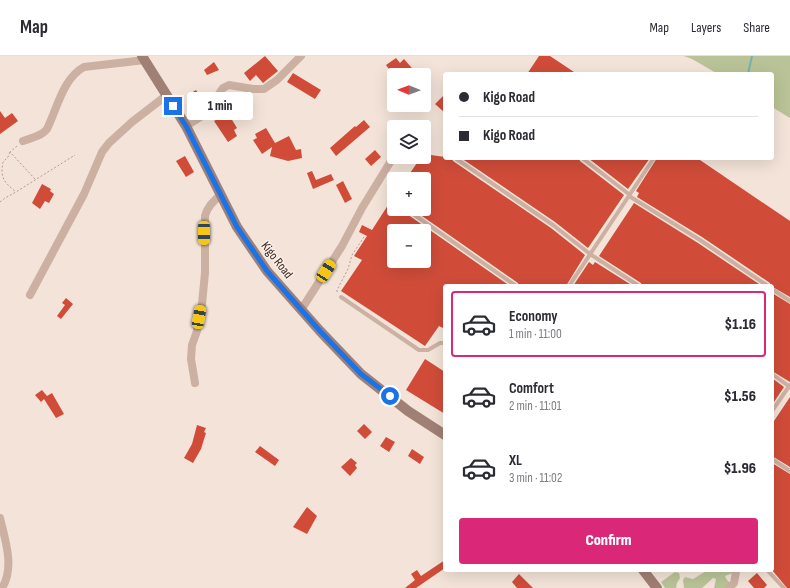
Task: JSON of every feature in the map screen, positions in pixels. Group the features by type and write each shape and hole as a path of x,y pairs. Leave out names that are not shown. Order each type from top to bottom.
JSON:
{"street":[{"path":"186,126 206,114 223,88 229,85 253,89 264,89 277,80 302,56"},
{"path":"23,141 45,132 65,88 78,70 84,67 144,58"},
{"name":"Kigo Road","path":"144,58 186,126 237,227 267,271 320,331 361,374 408,411 443,434"},
{"path":"30,295 84,194 102,152 109,143 132,122 167,95"},
{"path":"301,310 342,246 362,208 389,164"},
{"path":"195,383 191,359 192,346 197,331 202,304 205,273 205,216 210,205 221,194"},
{"path":"0,518 9,559 6,581 2,588"},
{"path":"645,572 657,588"},
{"path":"729,588 734,583 736,572"}],"lane":[{"path":"458,160 553,225 590,254 636,284"},
{"path":"584,160 629,196 700,240 765,284"},
{"path":"570,284 653,160"},
{"path":"416,216 513,284"},
{"path":"774,290 790,301"},
{"path":"341,297 419,350 428,350 440,342 443,343"},
{"path":"774,375 790,386 774,408"},
{"path":"774,460 790,471"},
{"path":"769,572 784,588"}],"path":[{"path":"16,192 3,179 1,170 3,162 8,157 10,152 23,141"},
{"path":"10,152 36,180"},
{"path":"0,202 75,155"},
{"path":"341,297 337,290 348,269 352,255 364,237"}],"green space":[{"path":"684,56 790,56 790,118 774,108 774,72 715,72"},
{"path":"675,572 679,573 680,578 676,588 665,588 661,582"},
{"path":"705,572 733,572 725,576 732,584 725,588 714,588 716,579 713,578 702,588 684,588 683,580 685,577 693,579"}],"building":[{"path":"265,56 278,71 263,83 256,75 250,81 244,73"},
{"path":"539,56 550,56 574,72 528,72"},
{"path":"396,58 400,63 404,59 412,68 388,68 386,65"},
{"path":"214,62 219,70 207,75 204,70"},
{"path":"293,73 321,90 315,99 287,82"},
{"path":"196,90 200,96 204,93 207,98 198,104 191,93"},
{"path":"443,96 443,111 435,104"},
{"path":"226,110 237,128 234,130 237,136 228,142 214,121 221,117 219,114"},
{"path":"0,111 5,118 12,113 18,121 0,134"},
{"path":"364,120 370,127 336,156 330,148"},
{"path":"266,128 275,143 289,136 296,150 301,149 302,158 288,161 270,156 272,147 262,154 253,140 257,138 255,134"},
{"path":"375,150 381,157 371,166 365,159"},
{"path":"431,155 443,157 443,160 453,160 551,228 585,255 567,284 518,284 422,216 431,216 431,172 411,172 416,164 431,164"},
{"path":"185,156 194,172 186,177 176,161"},
{"path":"464,160 580,160 624,195 588,248 555,222"},
{"path":"591,160 649,160 628,189"},
{"path":"656,160 700,160 790,221 790,297 774,288 774,284 770,284 702,237 637,197 639,193 636,191"},
{"path":"312,171 316,180 331,174 334,180 313,189 307,173"},
{"path":"343,181 352,199 345,203 336,185"},
{"path":"42,184 51,189 50,191 54,194 49,203 45,201 40,209 32,203"},
{"path":"634,203 698,243 759,284 641,284 599,256"},
{"path":"387,207 387,216 410,216 421,224 387,224 387,268 431,268 431,231 507,284 443,284 443,328 439,326 425,346 341,291 362,260 354,256 367,236 359,232 362,225 372,230"},
{"path":"589,262 593,265 595,262 630,284 574,284"},
{"path":"774,294 790,304 790,382 774,372"},
{"path":"66,298 73,304 61,319 57,316 65,305 62,303"},
{"path":"425,359 443,371 443,413 406,390"},
{"path":"774,380 784,387 774,402"},
{"path":"42,390 47,396 52,393 64,414 56,418 44,399 41,402 35,395"},
{"path":"790,397 790,467 774,457 774,421"},
{"path":"364,424 372,432 365,439 357,431"},
{"path":"197,425 206,428 204,432 206,433 201,449 193,463 184,458 192,444"},
{"path":"386,437 395,442 389,452 380,446"},
{"path":"260,446 279,460 275,466 255,452"},
{"path":"412,449 424,457 420,464 408,456"},
{"path":"351,458 357,463 355,465 357,468 350,476 341,467"},
{"path":"774,464 790,474 790,588 787,588 774,572"},
{"path":"307,507 317,516 307,534 293,527"},
{"path":"443,561 443,569 416,588 405,588 415,580 411,574 417,570 421,576"},
{"path":"757,573 767,585 764,588 754,588 748,581"},
{"path":"519,574 533,588 517,588 512,582"}],"waterway":[{"path":"748,72 752,56"}],"route":[{"path":"173,106 186,126 237,227 267,271 320,331 361,374 390,396"}]}
